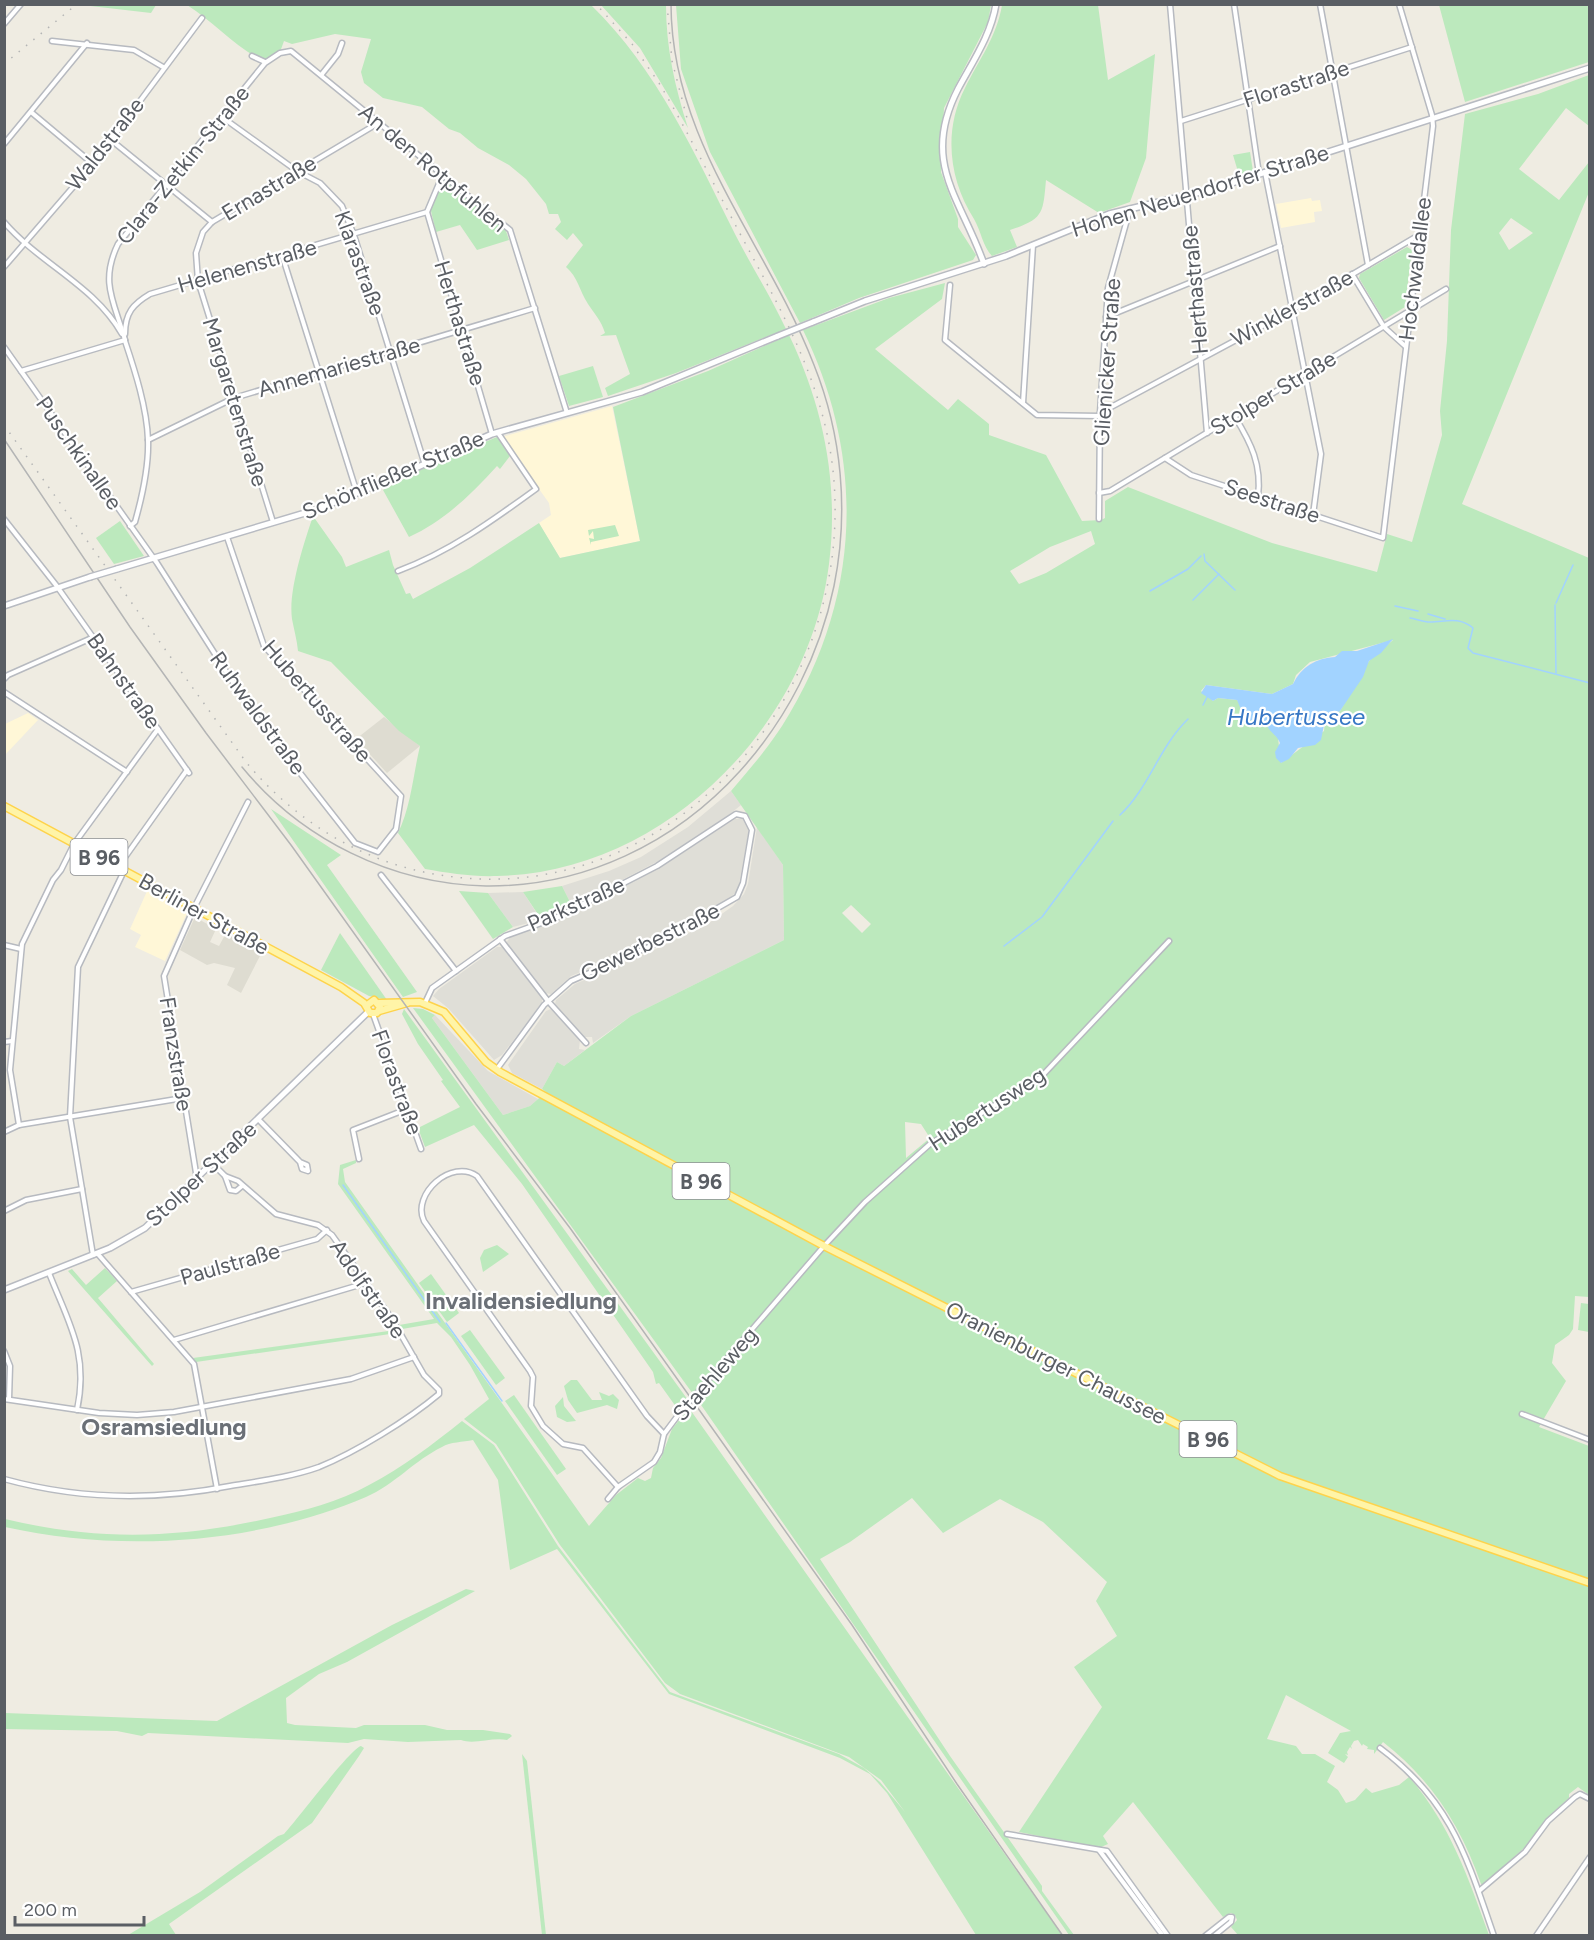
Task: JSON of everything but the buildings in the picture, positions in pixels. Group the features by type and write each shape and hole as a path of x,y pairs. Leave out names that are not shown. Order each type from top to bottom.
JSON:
{"main road":[{"path":"984,264 949,188 944,165 943,141 951,104 988,33 996,4"},
{"name":"Hohen Neuendorfer Straße","path":"778,336 865,301 984,264 1098,218 1130,208 1187,196 1590,68"},
{"name":"Schönfließer Straße","path":"4,606 90,577 273,523 357,493 495,433 642,392 778,336"},
{"name":"Berliner Straße","path":"4,806 341,987 371,1000"},
{"name":"Berliner Straße","path":"341,987 372,1011"},
{"path":"371,1000 372,1011"},
{"name":"B 96","path":"371,1000 379,1003 426,1004 449,1018 496,1070"},
{"name":"B 96","path":"372,1011 410,1002"},
{"path":"372,1011 379,1003"},
{"name":"Stolper Straße","path":"4,1290 95,1254 145,1228 198,1180 372,1011"},
{"name":"Oranienburger Chaussee","path":"496,1070 824,1246 1296,1483 1590,1583"}],"street":[{"path":"4,24 21,4"},
{"name":"Herthastraße","path":"1170,4 1207,433"},
{"path":"1234,4 1258,174"},
{"path":"1320,4 1368,265"},
{"name":"Hochwaldallee","path":"1383,538 1432,118 1399,4"},
{"path":"4,11 9,18"},
{"name":"Waldstraße","path":"4,267 93,164 163,67 202,18"},
{"path":"52,41 87,43 134,50 163,67"},
{"path":"4,144 87,43"},
{"path":"322,74 338,54 342,43"},
{"name":"Florastraße","path":"1181,121 1412,47"},
{"name":"An den Rotpfuhlen","path":"265,63 280,53 291,51 322,74 510,230 567,413"},
{"path":"252,56 265,63"},
{"name":"Clara-Zetkin-Straße","path":"125,340 110,297 107,280 110,261 118,244 265,63"},
{"path":"31,112 93,164"},
{"name":"Klarastraße","path":"222,117 297,171 320,183 342,206 354,235 424,462"},
{"name":"Ernastraße","path":"198,281 196,253 198,244 203,232 212,222 380,122"},
{"path":"111,140 212,222"},
{"path":"1265,172 1321,454 1313,514"},
{"path":"427,212 443,174"},
{"name":"Glienicker Straße","path":"1099,519 1100,415 1109,285 1130,208"},
{"name":"Herthastraße","path":"398,571 456,545 536,489 495,433 427,212"},
{"name":"Helenenstraße","path":"125,340 126,319 135,304 150,294 427,212"},
{"path":"4,222 24,245 94,297 110,315 125,340 143,409 148,440 144,487 135,522 130,526"},
{"name":"Winklerstraße","path":"1100,415 1292,310 1419,235"},
{"path":"1023,403 1033,245"},
{"path":"1106,317 1280,246"},
{"path":"282,255 357,493"},
{"path":"1352,274 1384,327 1405,346"},
{"name":"Margaretenstraße","path":"198,281 273,523"},
{"path":"950,285 945,340 1037,415 1100,415"},
{"name":"Stolper Straße","path":"1099,493 1110,491 1446,289"},
{"name":"Annemariestraße","path":"148,440 234,398 535,308"},
{"path":"21,371 125,340"},
{"name":"Puschkinallee","path":"4,347 154,559"},
{"path":"1234,416 1255,453 1260,476 1258,497"},
{"name":"Seestraße","path":"1165,458 1191,475 1383,538"},
{"name":"Bahnstraße","path":"4,519 60,589 188,771 121,869"},
{"name":"Hubertusstraße","path":"227,537 264,646 400,796 396,829 376,853"},
{"name":"Ruhwaldstraße","path":"154,559 250,709 356,843 376,853"},
{"path":"4,679 8,675 94,637"},
{"path":"4,692 127,772"},
{"path":"19,1125 10,1075 21,949 53,880 61,870 74,844 158,729"},
{"name":"Franzstraße","path":"198,1180 164,981 194,908 248,802"},
{"name":"Parkstraße","path":"426,1004 431,989 500,939 562,915 657,866 737,814"},
{"name":"Gewerbestraße","path":"496,1070 548,1001 573,980 651,946 736,897 743,885 752,830 746,817 737,814"},
{"path":"4,1479 68,1493 113,1497 166,1496 217,1489 194,1365 95,1254 70,1117 78,962 121,869"},
{"path":"381,875 456,971"},
{"path":"500,939 548,1001 586,1043"},
{"name":"Hubertusweg","path":"824,1246 865,1202 930,1144 1040,1078 1169,941"},
{"path":"4,945 21,949"},
{"name":"Florastraße","path":"372,1011 421,1149"},
{"path":"4,1041 12,1041"},
{"path":"4,1132 19,1125 183,1098"},
{"path":"354,1129 407,1108"},
{"path":"259,1120 300,1162"},
{"path":"352,1124 359,1160"},
{"path":"213,1164 225,1176 242,1186 236,1191 230,1190 225,1176"},
{"path":"618,1487 583,1448 566,1445 554,1438 536,1417 531,1406 533,1377 530,1371 424,1221 420,1205 427,1191 456,1171 467,1171 477,1176 647,1416 664,1434"},
{"name":"Adolfstraße","path":"217,1489 285,1476 324,1465 351,1452 435,1398 440,1390 424,1375 366,1283 327,1230 318,1225 276,1214 242,1186"},
{"path":"4,1211 26,1200 82,1190"},
{"name":"Paulstraße","path":"131,1292 317,1239 327,1230"},
{"name":"Staehleweg","path":"608,1499 618,1487 654,1462 660,1452 664,1434 824,1246"},
{"path":"49,1273 81,1358 82,1385 77,1410"},
{"path":"174,1340 366,1283"},
{"path":"4,1350 10,1365 7,1399 77,1410 133,1415 202,1408 351,1379 414,1357"},
{"path":"1522,1414 1590,1440"},
{"path":"1380,1748 1412,1773 1442,1811 1466,1857 1494,1935"},
{"path":"1479,1892 1525,1852 1548,1821 1575,1797 1580,1794 1590,1798"},
{"path":"1007,1834 1108,1853 1168,1935"},
{"path":"1099,1850 1163,1935"},
{"path":"1536,1935 1590,1857"},
{"path":"1205,1935 1228,1917 1232,1917 1231,1922 1214,1935"}],"shaded area":[{"path":"1311,198 1312,201 1320,200 1322,211 1314,212 1315,222 1281,228 1276,204"},
{"path":"612,406 640,541 560,558 539,523 551,515 549,503 502,437"},
{"path":"28,713 38,720 5,755 5,724"},
{"path":"384,717 420,746 387,773 356,739"},
{"path":"731,791 741,805 715,826 664,858 572,906 562,886 609,871 641,857 688,827"},
{"path":"735,819 743,819 749,829 738,890 730,898 652,943 571,976 551,994 545,993 506,943 511,936 564,918 661,867"},
{"path":"757,827 783,865 784,940 631,1016 593,1043 592,1037 584,1037 555,1004 556,1000 575,984 709,923 733,906 744,894 748,884"},
{"path":"148,889 188,911 165,961 135,947 141,935 130,929"},
{"path":"523,892 541,920 513,927 488,893"},
{"path":"195,917 216,929 210,942 219,946 226,933 262,952 241,993 227,985 235,968 214,963 207,965 180,950"},
{"path":"497,947 502,947 542,998 542,1003 502,1055 494,1060 448,1008 433,996 439,989"},
{"path":"551,1009 580,1040 579,1049 585,1050 564,1066 557,1062 542,1089 512,1073 508,1065 546,1011"},
{"path":"435,1015 488,1071 538,1099 530,1106 503,1115 432,1018"}],"green space":[{"path":"82,4 156,5 151,13"},
{"path":"187,5 591,5 636,57 673,114 786,329 676,373 608,396 605,388 630,374 616,335 600,336 605,333 602,325 566,267 583,245 573,233 567,240 555,229 561,222 558,214 549,214 546,204 526,179 509,165 478,148 460,133 449,129 422,107 383,98 364,83 361,72 371,39 335,34 292,44 284,41 280,52 265,62 244,50"},
{"path":"601,5 666,5 672,67 688,128 640,48"},
{"path":"676,5 991,5 988,22 944,108 941,172 958,219 958,227 976,255 973,260 859,298 800,323 710,152 681,69"},
{"path":"1002,5 1098,5 1108,80 1155,54 1146,158 1130,202 1099,213 1046,180 1040,213 1030,222 1010,230 1017,247 992,256 986,248 959,188 954,172 952,138 958,104 992,38"},
{"path":"1439,5 1589,5 1589,62 1465,102"},
{"path":"1589,75 1589,126 1566,108 1519,169 1559,200 1589,162 1589,192 1462,504 1589,558 1589,1297 1575,1296 1573,1329 1569,1335 1555,1345 1552,1363 1566,1381 1539,1427 1589,1446 1589,1795 1578,1787 1569,1794 1569,1798 1548,1817 1524,1848 1484,1884 1481,1884 1454,1823 1430,1788 1400,1756 1383,1742 1374,1754 1374,1750 1367,1749 1368,1747 1363,1744 1362,1746 1358,1740 1354,1741 1352,1749 1350,1747 1348,1755 1345,1754 1348,1757 1344,1763 1328,1753 1340,1733 1351,1731 1286,1695 1267,1739 1296,1746 1302,1754 1315,1754 1335,1766 1327,1782 1338,1790 1346,1803 1355,1800 1366,1788 1372,1793 1399,1785 1409,1777 1447,1832 1489,1935 1238,1935 1231,1927 1237,1920 1235,1915 1231,1913 1223,1917 1133,1802 1103,1836 1108,1844 1099,1848 1019,1832 1102,1707 1074,1667 1117,1636 1096,1601 1107,1582 1043,1522 1000,1499 943,1533 912,1498 850,1542 820,1559 950,1756 1074,1935 1069,1935 697,1399 703,1391 700,1386 693,1394 413,1008 423,1009 435,1015 432,1018 503,1115 530,1106 546,1092 542,1089 557,1062 564,1066 631,1016 784,940 783,865 731,791 776,735 808,679 828,630 840,581 846,531 845,480 838,430 824,380 803,330 889,298 945,283 942,299 875,349 948,410 958,399 989,424 989,435 1046,455 1082,521 1105,518 1105,501 1128,487 1272,543 1377,572 1387,534 1412,542 1442,435 1440,411 1447,341 1451,230 1465,114 1538,94","holes":["1511,218 1533,233 1509,250 1499,233","1091,531 1095,544 1046,573 1019,584 1010,571 1050,547","1393,640 1369,661 1340,711 1325,720 1324,731 1281,763 1278,738 1266,725 1251,720 1237,700 1218,698 1213,701 1201,691 1206,685 1272,694 1293,684 1296,675 1310,662","851,905 871,924 862,933 842,913","905,1122 921,1124 930,1138 906,1158"]},
{"path":"1250,152 1253,171 1239,175 1233,155"},
{"path":"444,179 506,231 509,240 477,250 460,225 436,232 430,207"},
{"path":"1407,247 1412,250 1405,307 1384,320 1359,278 1360,274"},
{"path":"789,335 820,418 830,476 832,534 829,564 816,624 792,681 759,733 718,780 670,819 616,849 558,868 497,876 425,869 398,833 409,802 420,746 399,731 331,662 298,651 292,619 292,595 313,516 342,557 346,567 389,550 406,594 410,593 413,599 470,568 539,523 560,558 640,541 613,407 708,371"},
{"path":"593,366 603,397 569,406 559,376"},
{"path":"497,437 510,456 500,469 497,466 478,487 446,515 409,537 383,490 434,463"},
{"path":"120,521 144,556 114,564 96,538"},
{"path":"615,525 619,536 591,542 591,545 589,538 594,539 593,531 589,536 588,530"},
{"path":"271,809 341,855 327,865 417,992 403,997"},
{"path":"562,886 572,906 541,919 523,892"},
{"path":"459,891 488,893 513,927 493,939"},
{"path":"340,933 387,1000 369,996 321,970"},
{"path":"404,1009 688,1400 679,1411 659,1383 656,1384 653,1372 522,1184 474,1125 425,1147 418,1128 460,1107 418,1044 402,1014"},
{"path":"356,1160 356,1163 343,1169 345,1182 589,1526 616,1495 638,1478 645,1481 651,1478 653,1468 661,1458 672,1429 689,1408 1062,1935 976,1935 887,1793 870,1774 840,1758 669,1694 557,1549 510,1570 498,1480 473,1440 445,1445 386,1486 366,1497 323,1513 234,1534 188,1539 95,1540 5,1527 5,1519 72,1531 137,1535 236,1525 308,1509 369,1485 429,1447 462,1421 494,1445 558,1546 670,1692 839,1754 864,1768 880,1782 905,1812 881,1780 849,1757 680,1694 665,1683 560,1545 496,1444 464,1419 489,1399 451,1337 437,1323 402,1329 399,1325 434,1319 338,1184 340,1165"},
{"path":"497,1245 509,1254 483,1272 480,1258 484,1250"},
{"path":"105,1268 117,1281 98,1298 154,1364 152,1366 68,1271 72,1269 86,1285"},
{"path":"431,1274 459,1313 447,1322 419,1283"},
{"path":"1581,1303 1589,1304 1589,1332 1578,1330"},
{"path":"396,1330 397,1333 196,1362 193,1358"},
{"path":"470,1330 505,1378 496,1385 461,1336"},
{"path":"571,1380 577,1380 592,1400 602,1400 599,1392 609,1396 613,1394 619,1400 617,1409 607,1405 577,1413 568,1400 564,1386"},
{"path":"514,1395 566,1469 557,1475 505,1401"},
{"path":"563,1397 564,1406 576,1421 567,1422 557,1417 555,1406"},
{"path":"466,1589 475,1591 347,1662 319,1674 286,1698 287,1723 356,1728 364,1725 425,1725 447,1730 483,1730 510,1734 512,1736 507,1740 408,1742 364,1739 348,1743 148,1733 142,1736 117,1731 5,1729 5,1713 217,1721 392,1625"},
{"path":"361,1746 364,1748 359,1756 312,1823 169,1924 176,1935 128,1935 200,1892 284,1834 336,1771"},
{"path":"522,1754 527,1761 546,1935 542,1935"}],"water":[{"name":"Hubertussee","path":"1393,639 1381,653 1369,661 1363,677 1340,711 1325,720 1321,740 1315,745 1298,748 1289,759 1281,763 1276,758 1275,752 1280,743 1266,724 1245,719 1237,700 1218,698 1213,701 1201,693 1206,685 1272,694 1293,684 1310,664 1335,657 1342,651 1357,651"}],"waterway":[{"path":"1204,554 1205,561 1235,590"},
{"path":"1150,591 1188,569 1201,556"},
{"path":"1556,603 1573,565"},
{"path":"1193,600 1219,574"},
{"path":"1555,605 1556,673"},
{"path":"1395,606 1418,611"},
{"path":"1428,614 1445,619"},
{"path":"1410,618 1428,622 1452,620 1468,624 1473,628 1468,648 1473,653 1590,683"},
{"path":"1203,705 1208,695"},
{"path":"1120,815 1139,793 1169,742 1188,719"},
{"path":"1004,946 1042,917 1113,821"},
{"path":"343,1185 440,1322"},
{"path":"446,1323 502,1401"}],"tram line":[{"path":"242,767 292,816 351,853 383,867 417,877 451,883 486,886 522,884 558,879 592,869 625,856 657,839 714,797 740,771 773,730 787,708 820,636 834,586 839,558 842,502 837,446 824,392 794,320 704,147 687,101 675,54 671,4"},
{"path":"4,439 130,627 206,733 291,845 476,1104 570,1228 852,1625 957,1784 1063,1936"}],"railway":[{"path":"4,64 77,4"},
{"path":"4,425 246,762 285,802 330,835 380,859 407,868 434,874 515,878 591,863 659,830 719,783 769,724 806,656 828,581 835,502 826,428 816,393 789,327 659,83 632,44 596,4"},
{"path":"667,4 672,61 688,122"}],"district":[{"name":"Invalidensiedlung","path":"521,1300"},
{"name":"Osramsiedlung","path":"164,1426"}]}
